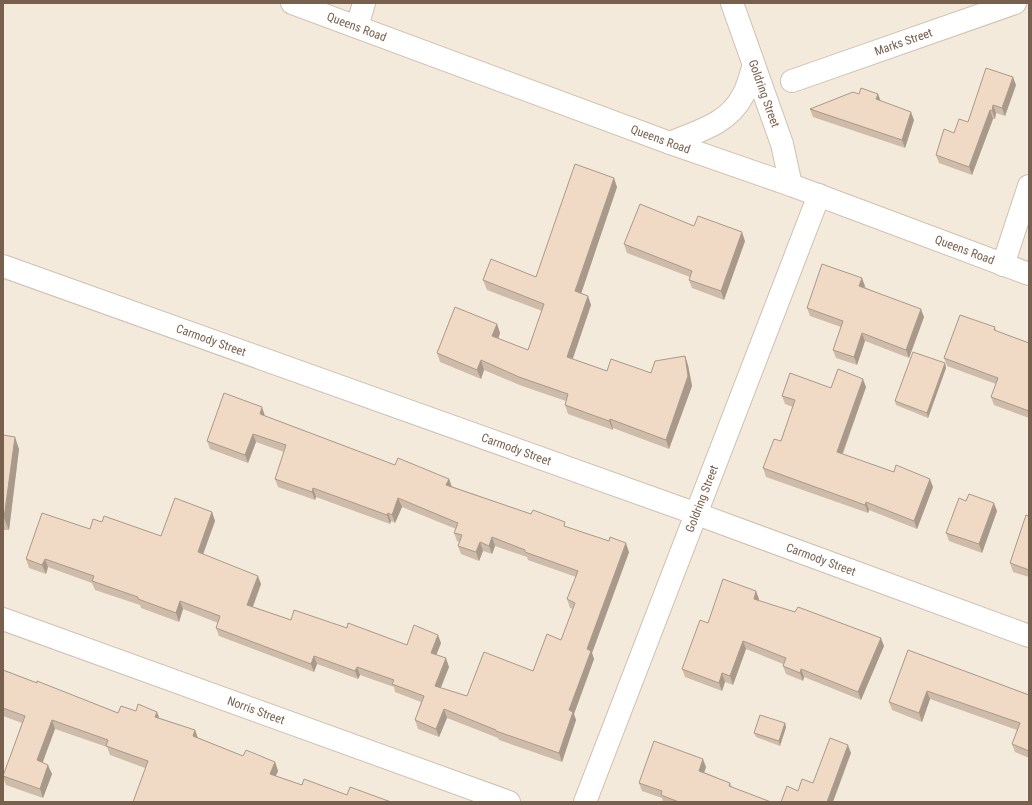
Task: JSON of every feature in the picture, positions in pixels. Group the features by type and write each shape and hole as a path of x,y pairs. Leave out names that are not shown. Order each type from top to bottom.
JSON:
{"street":[{"name":"Queens Road","path":"292,3 670,142 819,195 1029,274"},
{"path":"357,27 364,3"},
{"name":"Goldring Street","path":"732,3 782,144 791,185"},
{"name":"Marks Street","path":"792,81 1015,3"},
{"path":"670,142 711,126 728,115 742,98 754,65"},
{"path":"1003,265 1029,186"},
{"name":"Goldring Street","path":"585,802 819,195"},
{"name":"Carmody Street","path":"3,266 697,514 1029,636"},
{"name":"Norris Street","path":"3,619 509,802"}],"shaded area":[{"path":"3,3 1029,3 1029,802 3,802"}],"building":[{"path":"986,68 1013,77 1002,108 993,105 992,111 990,110 969,167 936,155 944,129 954,133 959,119 968,122"},
{"path":"861,88 878,94 876,99 911,112 902,140 810,109 853,92 859,94"},
{"path":"575,164 614,178 575,291 588,296 567,357 607,371 611,359 651,373 655,361 685,356 688,376 666,440 610,419 609,421 565,405 568,394 519,377 481,360 477,370 437,353 455,307 497,324 492,336 528,350 544,304 483,280 491,259 536,277"},
{"path":"640,204 694,226 698,216 742,232 721,291 689,280 692,271 624,244"},
{"path":"822,264 862,278 859,286 921,309 906,350 862,333 854,357 833,350 843,321 807,308"},
{"path":"960,315 995,327 994,330 1029,343 1029,411 991,397 998,378 944,358"},
{"path":"913,352 945,363 927,413 895,401"},
{"path":"838,369 863,379 837,452 894,472 896,465 930,479 914,521 866,502 865,505 763,468 774,439 781,441 795,400 782,396 790,373 831,388"},
{"path":"224,393 262,407 260,414 395,465 398,458 449,479 446,485 531,514 533,510 565,522 564,526 609,541 610,537 626,543 587,649 591,651 569,710 573,712 559,753 496,731 444,709 436,729 415,720 424,696 392,684 394,680 357,667 355,671 314,656 311,664 216,628 220,616 180,601 176,613 138,599 138,597 92,581 94,576 45,559 42,565 26,559 42,513 90,529 93,519 102,522 104,516 161,536 175,498 212,512 198,552 258,576 247,605 291,620 294,610 347,628 348,623 407,645 414,625 438,635 431,653 446,658 435,686 467,696 484,652 533,671 547,634 561,640 575,603 567,599 578,571 525,552 525,550 492,537 489,546 480,542 476,552 458,546 462,535 454,533 458,523 398,498 392,515 388,513 387,515 313,488 312,492 275,479 286,445 253,434 245,455 207,441"},
{"path":"3,435 15,437 4,518 3,518"},
{"path":"969,494 994,503 979,544 946,533 959,498 966,501"},
{"path":"1026,515 1029,516 1029,570 1010,563"},
{"path":"723,579 756,591 754,599 795,612 798,607 881,638 858,692 801,669 800,673 783,666 786,658 743,641 730,676 722,673 719,683 682,669 700,620 708,623"},
{"path":"908,650 1029,695 1029,751 1012,744 1020,723 927,691 919,713 889,702"},
{"path":"3,670 37,683 37,681 118,713 121,706 136,711 138,704 157,712 155,717 195,730 193,736 243,756 246,750 275,762 270,774 302,785 304,779 347,795 350,787 391,802 133,802 148,761 106,746 108,740 52,720 37,760 48,765 40,789 3,776 25,716 3,708"},
{"path":"760,715 785,723 779,741 754,733"},
{"path":"830,738 848,745 827,802 781,802 787,786 798,791 802,779 813,783"},
{"path":"654,741 703,759 699,771 730,783 729,786 771,802 679,802 661,795 662,791 639,783"}]}
